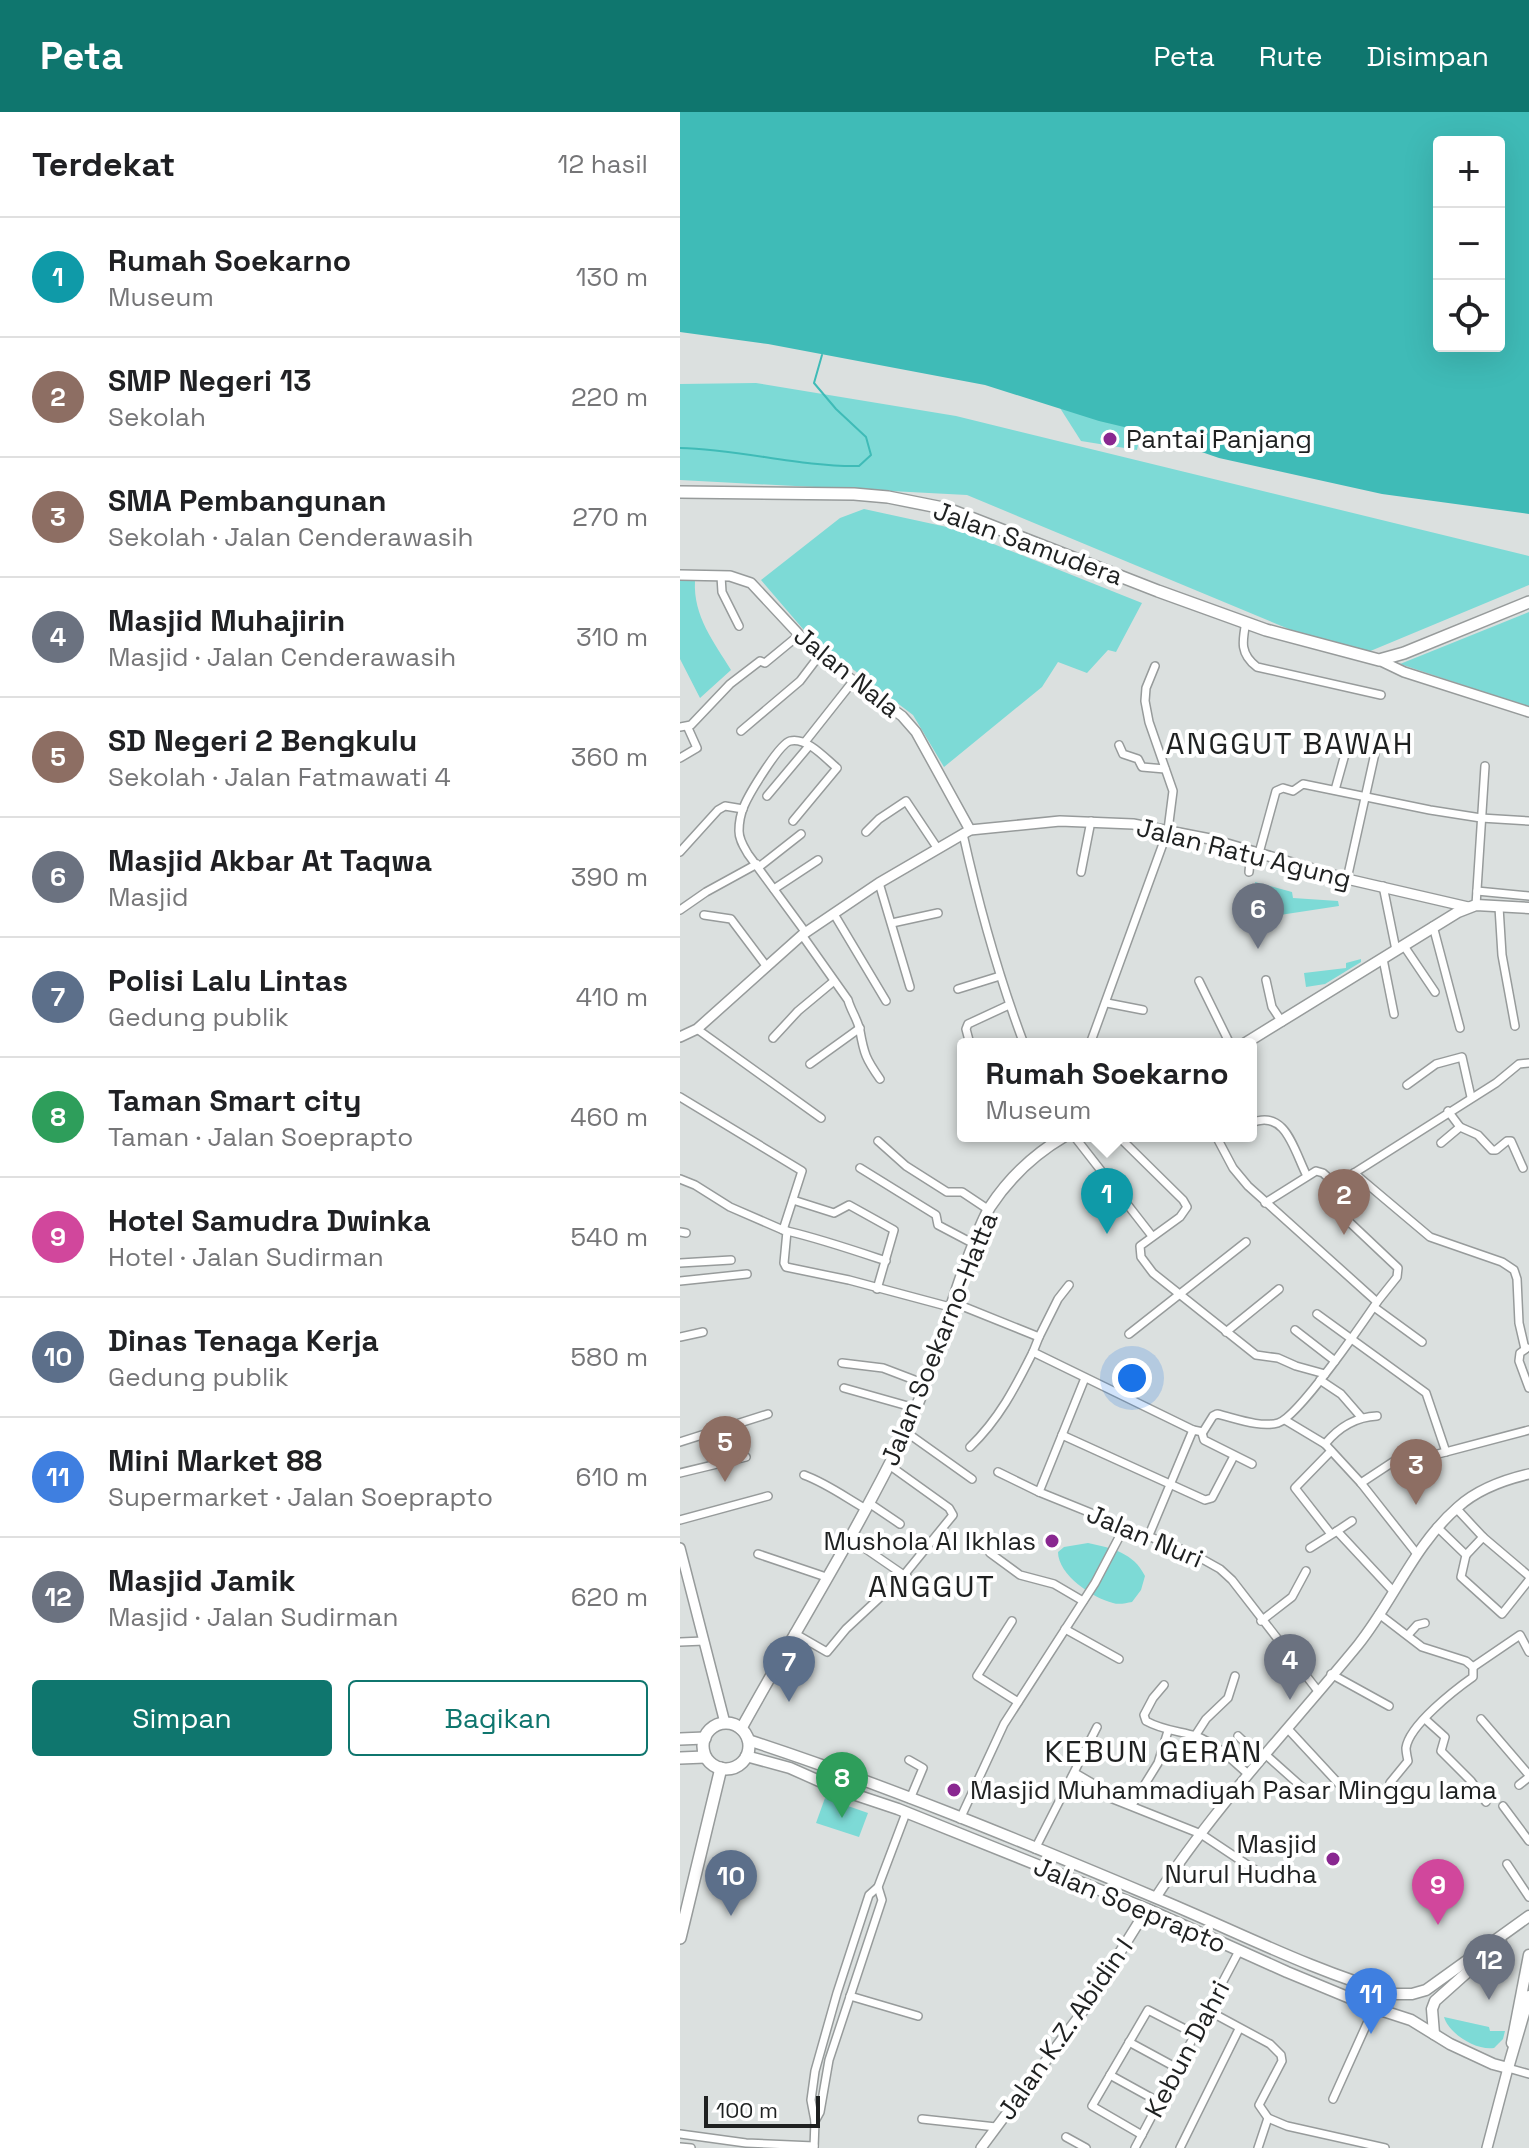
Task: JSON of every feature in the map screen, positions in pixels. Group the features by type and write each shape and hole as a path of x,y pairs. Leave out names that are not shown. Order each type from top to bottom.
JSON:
{"main road":[{"name":"Jalan Samudera","path":"680,492 854,494 948,509 1246,622 1379,660"},
{"path":"1379,660 1404,653 1529,602"},
{"path":"1254,1038 1433,926 1472,906 1529,908"},
{"name":"Jalan Soekarno-Hatta","path":"744,1734 794,1633 850,1538 906,1432 989,1210 1048,1142"},
{"path":"680,1758 705,1757 721,1768 736,1766 746,1756 744,1734 725,1723 713,1728 705,1738 705,1757"},
{"name":"Jalan Soeprapto","path":"744,1734 1156,1897 1256,1943 1381,1990 1403,1995 1426,1990 1513,1928"},
{"path":"680,1739 705,1738"},
{"name":"Jalan Soeprapto","path":"746,1756 790,1768 1147,1909 1374,2008 1411,2020 1484,2060 1508,2068"},
{"path":"680,1938 721,1768"},
{"path":"1434,2034 1432,2005 1435,2001 1529,1916"},
{"path":"1512,2051 1512,2036 1529,1958"},
{"path":"1508,2068 1529,1996"}],"street":[{"name":"Jalan Nala","path":"680,575 739,578 751,583 819,656 913,727 966,832"},
{"path":"721,576 722,592 739,626"},
{"path":"1246,622 1243,651 1257,667 1381,695"},
{"path":"680,758 697,748 684,727 742,673 760,661 765,663 799,635"},
{"path":"741,731 800,681 819,656"},
{"path":"1379,660 1404,672 1529,712"},
{"path":"1092,1038 1168,830 1173,791 1149,722 1145,701 1146,688 1155,666"},
{"path":"767,796 854,680"},
{"path":"793,821 837,768 807,744 791,740 785,743 743,809 739,836 848,1000 860,1028 863,1052 880,1079"},
{"path":"1347,879 1377,744"},
{"path":"1119,745 1124,755 1136,757 1142,767 1165,769"},
{"path":"1335,790 1347,747"},
{"path":"1472,906 1477,891 1485,766"},
{"path":"1249,872 1278,789 1293,791 1303,784 1481,818 1529,821"},
{"path":"866,832 906,801 938,849"},
{"path":"680,852 718,810 725,806 743,809"},
{"path":"1081,872 1091,821"},
{"name":"Jalan Ratu Agung","path":"966,832 1049,822 1091,821 1168,830 1347,879 1472,906"},
{"path":"680,1037 697,1029 804,934 879,883 966,832 977,902 1022,1038"},
{"path":"680,910 706,892 758,865 801,834"},
{"path":"774,889 818,860"},
{"path":"879,883 910,987"},
{"path":"1383,886 1400,948 1435,992"},
{"path":"1477,891 1529,896"},
{"path":"1499,907 1502,955 1515,1026"},
{"path":"892,923 938,913"},
{"path":"834,914 886,1001"},
{"path":"704,915 731,919 767,967"},
{"path":"1433,926 1460,1028"},
{"path":"1383,959 1394,1014"},
{"path":"958,989 1000,976"},
{"path":"1266,980 1272,1007 1282,1022"},
{"path":"773,1038 798,1011 834,981"},
{"path":"1199,981 1227,1038"},
{"path":"1107,1003 1143,1010"},
{"path":"968,1038 968,1024 1009,1005"},
{"path":"810,1064 860,1028"},
{"path":"697,1029 821,1118"},
{"path":"1407,1085 1436,1064 1462,1057 1471,1097"},
{"path":"1265,1203 1319,1171 1335,1184 1496,1083 1519,1064 1529,1063"},
{"path":"680,1097 802,1171 785,1231 786,1267 951,1305 1039,1337"},
{"path":"1448,1111 1460,1127 1478,1135 1492,1150 1511,1141 1523,1168"},
{"path":"1257,1121 1278,1122 1307,1176"},
{"path":"1441,1143 1460,1127"},
{"path":"878,1141 906,1166 947,1192 960,1191 989,1210"},
{"path":"1079,1142 1152,1236"},
{"path":"1124,1142 1187,1207 1180,1217 1140,1246 1141,1257 1153,1273 1262,1358 1278,1358 1323,1377 1361,1417"},
{"path":"1222,1142 1233,1168 1265,1203 1375,1305 1422,1342"},
{"path":"860,1168 936,1215 938,1225 974,1244"},
{"path":"1354,1173 1430,1237 1492,1258 1516,1272 1519,1323 1529,1388"},
{"path":"680,1179 730,1207 785,1231 816,1237 827,1244 886,1261"},
{"path":"793,1200 834,1213 849,1205 895,1232 877,1289"},
{"path":"1149,1535 1169,1483 1198,1431 1217,1414 1268,1424 1285,1420 1323,1377 1397,1277 1398,1268 1326,1200"},
{"path":"1129,1334 1246,1242"},
{"path":"680,1263 731,1260"},
{"path":"680,1281 747,1274"},
{"path":"970,1447 995,1422 1007,1404 1058,1299 1069,1285"},
{"path":"1226,1332 1279,1289"},
{"path":"1317,1314 1426,1393 1446,1452"},
{"path":"1295,1330 1335,1361"},
{"path":"680,1337 703,1332"},
{"path":"1033,1352 1198,1431 1204,1440 1252,1464"},
{"path":"842,1363 883,1368 925,1384"},
{"path":"1039,1492 1085,1378"},
{"path":"844,1388 915,1408"},
{"path":"680,1442 768,1414"},
{"path":"1377,1416 1361,1417 1334,1434 1328,1448 1295,1489 1393,1591"},
{"path":"1285,1420 1328,1448 1361,1483 1417,1554"},
{"path":"1361,1483 1405,1453 1411,1452 1417,1459 1529,1430"},
{"path":"906,1432 972,1479"},
{"path":"1062,1435 1205,1500 1210,1500 1234,1456"},
{"path":"680,1473 746,1457"},
{"path":"794,1633 827,1652 846,1629 904,1575 953,1513 889,1465"},
{"name":"Jalan Nuri","path":"998,1472 1039,1492 1204,1559 1220,1569 1318,1691"},
{"path":"1156,1897 1248,1774 1360,1643 1437,1527 1456,1508 1489,1486 1529,1474"},
{"path":"804,1475 820,1480 900,1524"},
{"path":"680,1520 768,1496"},
{"path":"1456,1508 1529,1578 1502,1614 1461,1576 1466,1555 1483,1537"},
{"path":"1310,1548 1352,1521"},
{"path":"960,1819 991,1750 1018,1702 1103,1570 1125,1526"},
{"path":"1437,1527 1466,1555"},
{"path":"850,1538 927,1591"},
{"path":"680,1548 725,1723"},
{"path":"990,1553 1026,1578 1054,1584 1083,1601"},
{"path":"758,1554 826,1577"},
{"path":"1261,1621 1292,1597 1306,1571"},
{"path":"680,1592 692,1592"},
{"path":"1379,1614 1422,1647 1466,1661 1473,1667 1473,1677 1447,1695 1425,1719 1406,1746 1408,1761 1390,1783"},
{"path":"1012,1621 977,1676 1018,1702"},
{"path":"1408,1635 1417,1625 1425,1623"},
{"path":"1065,1629 1119,1659"},
{"path":"1473,1667 1520,1635 1529,1652"},
{"path":"680,1642 704,1641"},
{"path":"1331,1674 1389,1706"},
{"path":"1195,1736 1206,1719 1226,1701 1235,1676"},
{"path":"1164,1685 1153,1698 1144,1717 1168,1731 1195,1736 1213,1745 1248,1774"},
{"path":"1425,1719 1445,1737 1440,1751 1471,1781 1486,1802"},
{"path":"1481,1719 1529,1776 1519,1785"},
{"path":"1035,1849 1097,1727"},
{"path":"1288,1729 1339,1784"},
{"path":"1132,1805 1158,1763 1168,1731"},
{"path":"1238,1736 1303,1788"},
{"path":"909,1760 923,1768 910,1799"},
{"path":"1075,1773 1099,1787 1108,1797 1201,1834 1258,1872"},
{"path":"1503,1806 1529,1841"},
{"path":"680,2134 727,2144 814,2147 815,2121 811,2100 815,2071 869,1895 878,1887 906,1813"},
{"path":"1507,1864 1529,1897"},
{"path":"815,2121 820,2112 829,2060 882,1900 878,1887"},
{"name":"Jalan K.Z. Abidin I","path":"981,2148 1086,2007 1147,1909"},
{"name":"Kebun Dahri","path":"1135,2148 1239,1951"},
{"path":"850,1996 918,2016"},
{"path":"1333,2099 1374,2008"},
{"path":"1142,2135 1092,2106 1148,2010 1195,2034"},
{"path":"1207,2010 1270,2044 1281,2055 1282,2061 1259,2105 1268,2118 1298,2129 1385,2148"},
{"path":"1180,2148 1239,2029"},
{"path":"1129,2042 1177,2068"},
{"path":"1487,2148 1508,2068 1529,2074"},
{"path":"1110,2075 1159,2102"},
{"path":"1258,2148 1268,2118"},
{"path":"922,2119 996,2127"},
{"path":"1066,2137 1086,2148"},
{"path":"680,2147 691,2148"}],"shaded area":[{"path":"680,112 1529,112 1529,514 1382,494 1219,458 1141,431 985,385 768,344 680,332"},
{"path":"756,383 956,416 1529,556 1529,585 1356,657 967,495 680,480 680,384"},
{"path":"1060,408 1141,431 1137,450 1081,441"},
{"path":"864,509 956,529 1142,603 1116,652 1108,650 1087,673 1058,662 1042,687 944,767 913,715 809,636 761,580 840,518"},
{"path":"680,579 695,581 701,617 731,670 700,698 680,659"},
{"path":"1529,612 1529,707 1400,664"},
{"path":"1255,882 1292,892 1293,898 1338,901 1339,906 1260,918"},
{"path":"1361,959 1361,962 1325,984 1306,987 1304,973 1346,968 1346,963"},
{"path":"1088,1543 1121,1553 1140,1568 1145,1576 1141,1590 1132,1602 1115,1604 1096,1596 1078,1584 1064,1569 1058,1552 1064,1547"},
{"path":"825,1798 868,1813 859,1837 816,1823"},
{"path":"1444,2017 1489,2027 1490,2031 1505,2031 1503,2039 1494,2048 1480,2047 1458,2035"}],"waterway":[{"path":"680,448 814,464 859,466 871,455 866,437 814,383 822,355"}],"place":[{"name":"Pantai Panjang","path":"1110,439"},
{"name":"Masjid Akbar At Taqwa","path":"1258,949"},
{"name":"Rumah Soekarno","path":"1107,1234"},
{"name":"SMP Negeri 13","path":"1344,1235"},
{"name":"SD Negeri 2 Bengkulu","path":"725,1482"},
{"name":"SMA Pembangunan","path":"1416,1505"},
{"name":"Mushola Al Ikhlas","path":"1052,1541"},
{"name":"Masjid Muhajirin","path":"1290,1700"},
{"name":"Polisi Lalu Lintas","path":"789,1702"},
{"name":"Masjid Muhammadiyah Pasar Minggu lama","path":"954,1790"},
{"name":"Taman Smart city","path":"842,1818"},
{"name":"Masjid Nurul Hudha","path":"1333,1859"},
{"name":"Dinas Tenaga Kerja","path":"731,1916"},
{"name":"Hotel Samudra Dwinka","path":"1438,1925"},
{"name":"Masjid Jamik","path":"1489,2000"},
{"name":"Mini Market 88","path":"1371,2034"}],"district":[{"name":"ANGGUT BAWAH","path":"1290,743"},
{"name":"ANGGUT","path":"932,1586"},
{"name":"KEBUN GERAN","path":"1154,1751"}]}
